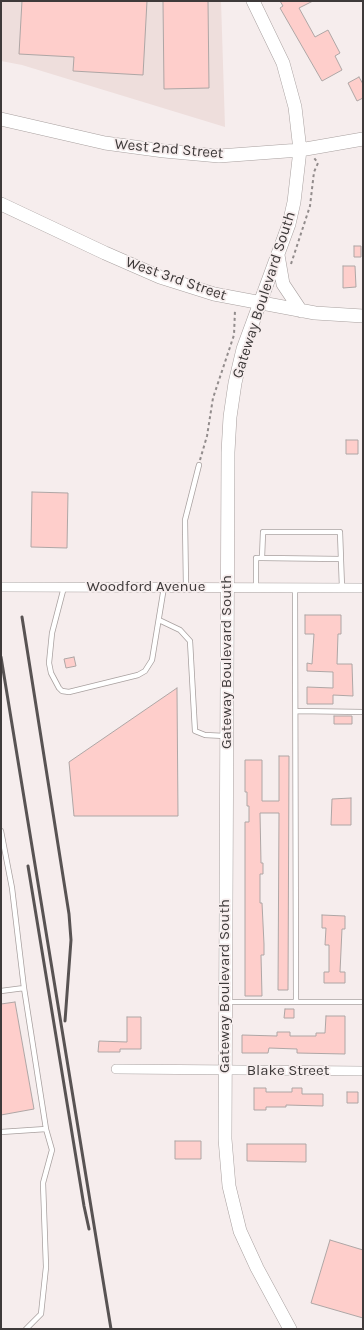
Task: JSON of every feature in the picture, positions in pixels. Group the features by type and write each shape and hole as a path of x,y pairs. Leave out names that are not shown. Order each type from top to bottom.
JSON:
{"main road":[{"name":"Gateway Boulevard South","path":"253,1 274,42 285,70 306,149 294,202 278,254 243,349 235,383 230,417 228,452 226,736 226,1163 234,1209 249,1252 290,1329"},
{"name":"West 2nd Street","path":"3,120 105,143 164,151 219,156 306,149 363,139"},
{"name":"West 3rd Street","path":"1,204 104,253 160,276 214,294 301,311 363,316"},
{"path":"278,254 283,284 301,311"}],"street":[{"name":"Woodford Avenue","path":"1,587 363,588"},
{"name":"Blake Street","path":"116,1069 363,1071"}],"lane":[{"path":"186,587 185,520 199,465"},
{"path":"262,558 263,532 340,532 342,588"},
{"path":"256,588 256,558 341,559"},
{"path":"64,587 52,633 49,662 51,673 62,691 69,692 138,675 146,671 152,660 164,587"},
{"path":"295,588 296,1002"},
{"path":"159,620 180,630 190,641 195,731 205,735 226,736"},
{"path":"296,711 363,712"},
{"path":"1,831 12,888 24,988 46,1129 52,1150 43,1183 46,1267 41,1314 26,1329"},
{"path":"1,991 24,988"},
{"path":"225,1002 363,1002"},
{"path":"1,1132 46,1129"}],"path":[{"path":"291,267 307,217 315,169 318,163 306,149"},
{"path":"199,465 207,436 213,398 234,335 235,310"}],"shaded area":[{"path":"1,1 221,1 225,127 22,65 1,61"}],"building":[{"path":"22,1 147,1 143,75 73,71 74,57 19,54"},
{"path":"163,1 208,1 209,88 164,89"},
{"path":"280,1 313,1 299,8 315,37 328,30 340,53 335,56 342,70 322,81 280,8 283,6"},
{"path":"359,77 363,84 363,98 357,101 348,83"},
{"path":"354,246 361,246 361,257 354,257"},
{"path":"343,266 355,266 356,287 343,288"},
{"path":"346,440 358,440 358,454 346,454"},
{"path":"32,492 68,493 67,548 31,547"},
{"path":"305,615 341,615 341,634 338,634 337,664 352,664 353,696 333,695 333,704 307,704 307,687 333,688 333,672 307,671 307,663 312,664 314,634 305,634"},
{"path":"74,657 76,666 66,668 64,659"},
{"path":"177,688 178,816 74,816 69,762"},
{"path":"334,716 352,716 352,724 334,724"},
{"path":"279,756 289,756 288,990 278,990 279,813 260,813 261,863 263,863 263,874 260,874 260,903 262,903 264,944 264,955 261,955 262,996 245,996 245,822 249,822 249,806 247,806 247,792 245,792 245,760 262,760 262,801 279,801"},
{"path":"351,798 351,825 331,825 332,799"},
{"path":"322,915 345,916 345,929 342,929 340,972 345,972 345,983 324,983 324,972 329,972 329,945 325,945 326,928 322,928"},
{"path":"15,1002 34,1109 1,1115 1,1004"},
{"path":"285,1009 294,1009 294,1018 284,1018"},
{"path":"326,1016 345,1016 345,1054 297,1053 297,1049 269,1048 268,1053 242,1053 242,1035 277,1036 277,1032 290,1032 290,1036 316,1036 316,1033 325,1033"},
{"path":"127,1017 141,1017 141,1049 120,1049 120,1052 98,1052 99,1041 127,1042"},
{"path":"254,1088 266,1088 266,1092 292,1092 292,1088 302,1088 302,1094 323,1094 323,1106 286,1105 286,1107 266,1107 266,1110 254,1110"},
{"path":"347,1092 358,1092 358,1103 347,1103"},
{"path":"175,1141 201,1141 201,1159 175,1159"},
{"path":"247,1144 306,1144 306,1162 247,1161"},
{"path":"330,1240 363,1250 363,1318 311,1303"}],"railway":[{"path":"22,617 69,914 71,940 65,1021"},
{"path":"1,657 111,1329"},
{"path":"28,866 89,1229"}]}
